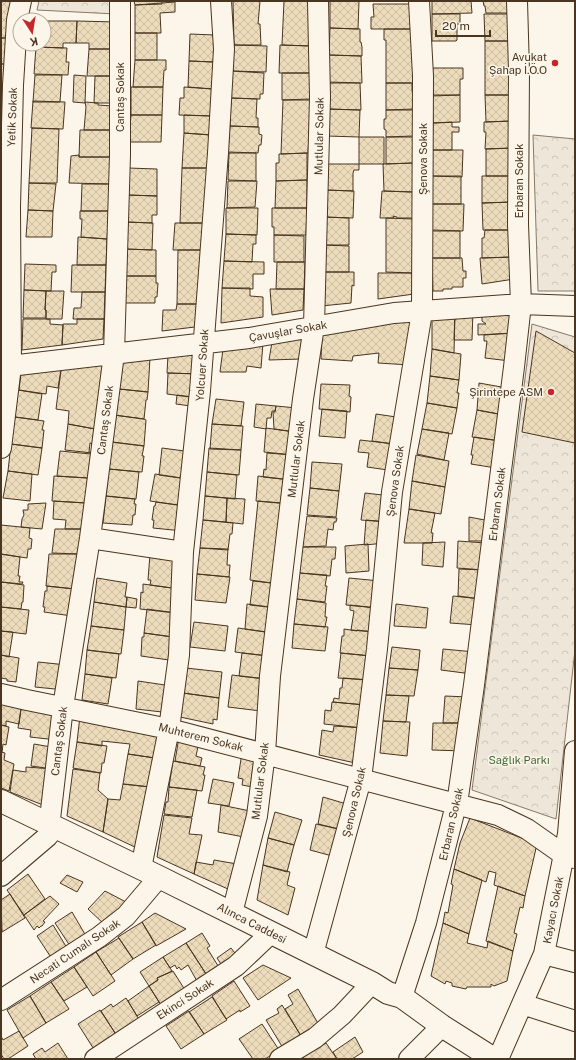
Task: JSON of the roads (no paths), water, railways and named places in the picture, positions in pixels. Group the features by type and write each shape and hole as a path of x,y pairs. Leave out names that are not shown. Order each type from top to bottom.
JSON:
{"main road":[{"name":"Alınca Caddesi","path":"1,801 48,830 150,872 372,983 388,993 402,997 442,1026 494,1059"}],"street":[{"name":"Yetik Sokak","path":"1,448 6,367 13,85 17,20 21,1"},
{"name":"Cantaş Sokak","path":"48,830 63,707 90,538 114,354 120,155 120,1"},
{"name":"Yolcuer Sokak","path":"150,872 179,655 183,552 200,391 218,153 224,48 222,1"},
{"name":"Mutlular Sokak","path":"232,913 257,816 265,753 271,668 302,398 314,326 320,97 318,1"},
{"name":"Şenova Sokak","path":"313,954 361,779 377,649 392,492 422,312 423,76 419,1"},
{"name":"Erbaran Sokak","path":"402,997 426,923 456,805 474,685 521,304 518,224 519,71 517,1"},
{"name":"Çavuşlar Sokak","path":"6,367 203,342 248,338 394,313 521,304 575,306"},
{"path":"90,538 183,552"},
{"name":"Muhterem Sokak","path":"1,694 169,729 498,815 527,829 569,857"},
{"name":"Kayacı Sokak","path":"498,1059 544,954 569,857 568,834 575,752"},
{"path":"1,876 48,830"},
{"name":"Necati Cumalı Sokak","path":"1,1000 100,937 126,916 150,872"},
{"name":"Ekinci Sokak","path":"95,1059 236,966 271,933"},
{"path":"544,954 575,962"},
{"path":"280,1059 315,1038 342,1015 372,983"},
{"path":"522,1004 575,1022"},
{"path":"409,1059 442,1026"}],"place":[{"name":"Avukat Şahap İ.Ö.O","path":"555,63"},
{"name":"Şirintepe ASM","path":"551,392"}],"park label":[{"name":"Sağlık Parkı","path":"519,760"}]}
